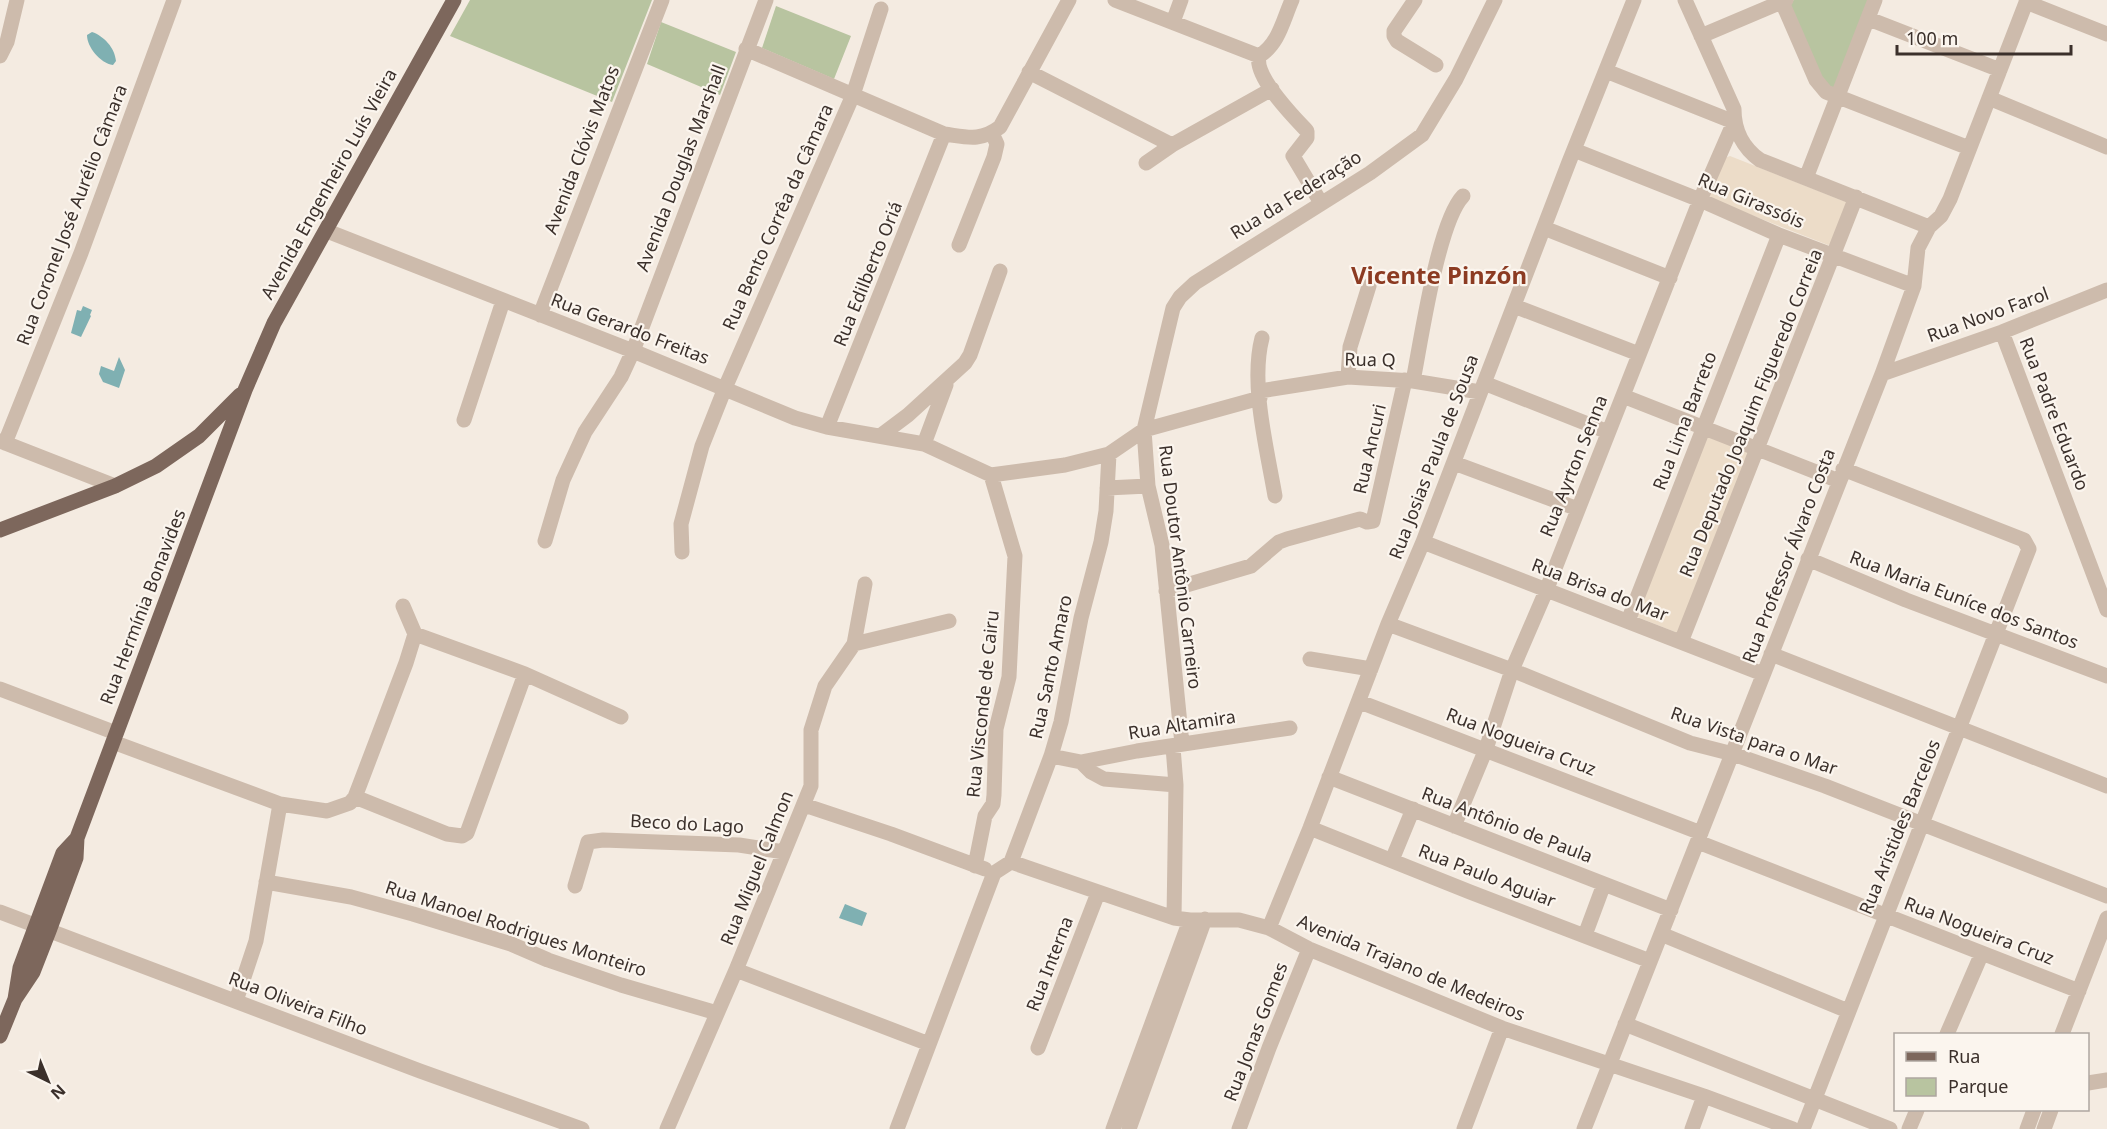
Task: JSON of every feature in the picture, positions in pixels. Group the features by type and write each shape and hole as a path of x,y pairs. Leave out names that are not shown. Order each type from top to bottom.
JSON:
{"main road":[{"name":"Avenida Engenheiro Luís Vieira","path":"244,390 274,323 454,0"},
{"path":"0,530 116,486 170,458 199,436 244,390"},
{"name":"Rua Hermínia Bonavides","path":"0,1036 15,999 33,972 42,928 76,858 76,838 244,390"}],"street":[{"path":"0,56 7,42 17,0"},
{"name":"Rua Coronel José Aurélio Câmara","path":"2,442 81,253 174,0"},
{"name":"Avenida Clóvis Matos","path":"540,315 662,0"},
{"name":"Avenida Douglas Marshall","path":"545,541 563,480 585,432 621,377 633,351 766,0"},
{"path":"746,50 944,134 976,138 986,136 1000,127 1069,0"},
{"path":"1115,0 1259,56"},
{"path":"1173,22 1181,0"},
{"path":"1259,56 1269,50 1274,43 1292,0"},
{"path":"1414,0 1394,31 1394,36 1397,41 1436,65"},
{"name":"Rua da Federação","path":"1144,430 1167,328 1173,308 1180,297 1195,283 1370,173 1422,135 1456,79 1495,0"},
{"name":"Rua Josias Paula de Sousa","path":"1269,928 1311,828 1388,624 1423,542 1634,0"},
{"path":"1685,0 1734,109 1734,123 1740,138 1753,155 1760,160 1929,227"},
{"path":"1806,178 1875,0"},
{"path":"1701,36 1784,1 1816,80 1826,92 1969,148"},
{"path":"2027,1 2107,34"},
{"name":"Rua Professor Álvaro Costa","path":"1584,1129 1882,374 1914,286 1918,248 1929,227 1941,216 1950,199 2027,1"},
{"name":"Rua Bento Corrêa da Câmara","path":"682,552 681,533 686,504 702,446 853,95 881,9"},
{"path":"1869,19 2000,70"},
{"path":"1259,56 1259,67 1272,89 1308,134 1293,156 1321,203"},
{"path":"1606,71 1734,123"},
{"path":"1029,72 1172,145"},
{"path":"1146,163 1172,145 1272,89"},
{"path":"1989,99 2107,147"},
{"name":"Rua Ayrton Senna","path":"1454,826 1486,749 1512,670 1546,591 1700,200 1734,123"},
{"path":"959,245 994,157 997,144 992,133"},
{"name":"Rua Edilberto Oriá","path":"827,427 944,134"},
{"name":"Rua Girassóis","path":"1574,150 1700,200 1779,235 1914,286"},
{"name":"Rua Ancuri","path":"1166,591 1251,566 1279,542 1287,539 1360,519 1367,522 1373,521 1437,262 1450,217 1463,196"},
{"name":"Rua Deputado Joaquim Figueredo Correia","path":"1681,642 1856,198"},
{"path":"1544,228 1670,278"},
{"name":"Rua Gerardo Freitas","path":"327,231 633,351 795,418 827,427 924,444 991,475"},
{"name":"Rua Lima Barreto","path":"1628,621 1779,235"},
{"path":"880,436 908,415 961,368 970,355 1000,271"},
{"path":"1348,377 1350,347 1369,286"},
{"name":"Rua Novo Farol","path":"1882,374 2104,296"},
{"path":"464,420 503,301"},
{"path":"1514,306 1639,354"},
{"name":"Rua Padre Eduardo","path":"2002,332 2107,610"},
{"path":"1262,338 1259,352 1260,394 1275,496"},
{"name":"Rua Q","path":"991,475 1065,465 1108,454 1144,430 1260,394 1348,377 1482,388 1608,432"},
{"path":"924,444 948,380"},
{"path":"1623,396 1758,449 1841,476"},
{"name":"Rua Doutor Antônio Carneiro","path":"1144,430 1148,486 1162,545 1178,745 1174,918"},
{"path":"2,442 116,486"},
{"name":"Rua Santo Amaro","path":"1011,862 1052,756 1069,687 1081,618 1101,542 1106,511 1108,454"},
{"path":"1454,463 1578,509"},
{"name":"Rua Visconde de Cairu","path":"975,866 985,816 993,804 996,729 1009,676 1013,607 1015,556 991,475"},
{"name":"Rua Aristides Barcelos","path":"1803,1129 2029,553 2028,544 2024,540 1841,476"},
{"path":"1107,488 1148,486"},
{"name":"Rua Brisa do Mar","path":"1423,542 1763,674"},
{"name":"Rua Maria Euníce dos Santos","path":"1808,559 1996,635 2107,676"},
{"name":"Rua Miguel Calmon","path":"667,1129 736,970 811,786 811,730 822,693 840,662 854,644 865,584"},
{"path":"0,689 280,804 327,811 350,803 355,797 406,663 415,634 403,606"},
{"path":"854,644 949,621"},
{"name":"Rua Vista para o Mar","path":"1388,624 1512,670 1690,743 1733,754 1825,786 2107,896"},
{"path":"415,634 525,674 621,717"},
{"path":"1771,654 2107,786"},
{"path":"1310,658 1371,669"},
{"path":"355,797 447,834 462,836 471,826 525,674"},
{"name":"Rua Nogueira Cruz","path":"1359,702 1486,749 1886,917 2079,991"},
{"name":"Rua Altamira","path":"1081,762 1137,751 1290,728"},
{"path":"1052,756 1081,762 1091,772 1104,779 1176,785"},
{"name":"Rua Antônio de Paula","path":"1329,777 1671,910"},
{"path":"236,1001 256,941 280,804"},
{"path":"804,805 891,834 994,873"},
{"path":"1392,860 1413,809"},
{"name":"Rua Paulo Aguiar","path":"1311,828 1650,961"},
{"name":"Beco do Lago","path":"576,886 588,842 603,840 739,845 784,852"},
{"path":"897,1129 994,873 1011,862"},
{"name":"Avenida Trajano de Medeiros","path":"1011,862 1098,894 1174,918 1239,920 1269,928 1309,949 1502,1028 1704,1096 1793,1129"},
{"name":"Rua Manoel Rodrigues Monteiro","path":"266,882 351,897 413,914 511,944 548,960 621,984 717,1013"},
{"path":"1585,935 1604,884"},
{"name":"Rua Interna","path":"1038,1048 1098,894"},
{"name":"Rua Oliveira Filho","path":"0,912 420,1071 582,1129"},
{"path":"2063,1033 2107,918"},
{"path":"1113,1129 1197,920"},
{"path":"1129,1129 1197,920"},
{"path":"1662,934 1848,1011"},
{"name":"Rua Jonas Gomes","path":"1239,1129 1309,949"},
{"path":"1948,1033 1982,953"},
{"path":"736,970 929,1044"},
{"path":"1625,1024 1890,1129"},
{"path":"1464,1129 1502,1028"},
{"path":"2089,1083 2107,1080"},
{"path":"1692,1129 1704,1096"},
{"path":"1909,1129 1917,1111"},
{"path":"2026,1129 2034,1111"},
{"path":"2044,1129 2051,1111"}],"green space":[{"path":"470,0 652,0 612,102 450,36"},
{"path":"1794,0 1871,0 1834,88 1825,84 1789,2"},
{"path":"776,6 851,36 834,79 762,48"},
{"path":"661,22 736,52 720,95 647,64"}],"shaded area":[{"path":"1730,156 1846,202 1848,206 1833,243 1828,245 1713,200 1709,196 1725,158"},
{"path":"1706,436 1749,451 1678,633 1637,617"}],"water":[{"path":"92,32 111,47 116,61 113,65 99,58 92,49 87,35"},
{"path":"83,306 92,310 81,337 71,333 77,310 81,311"},
{"path":"119,357 125,370 119,388 103,382 99,374 101,366 114,371"},
{"path":"845,904 867,913 862,926 839,918"}],"district":[{"name":"Vicente Pinzón","path":"1439,276"}]}
